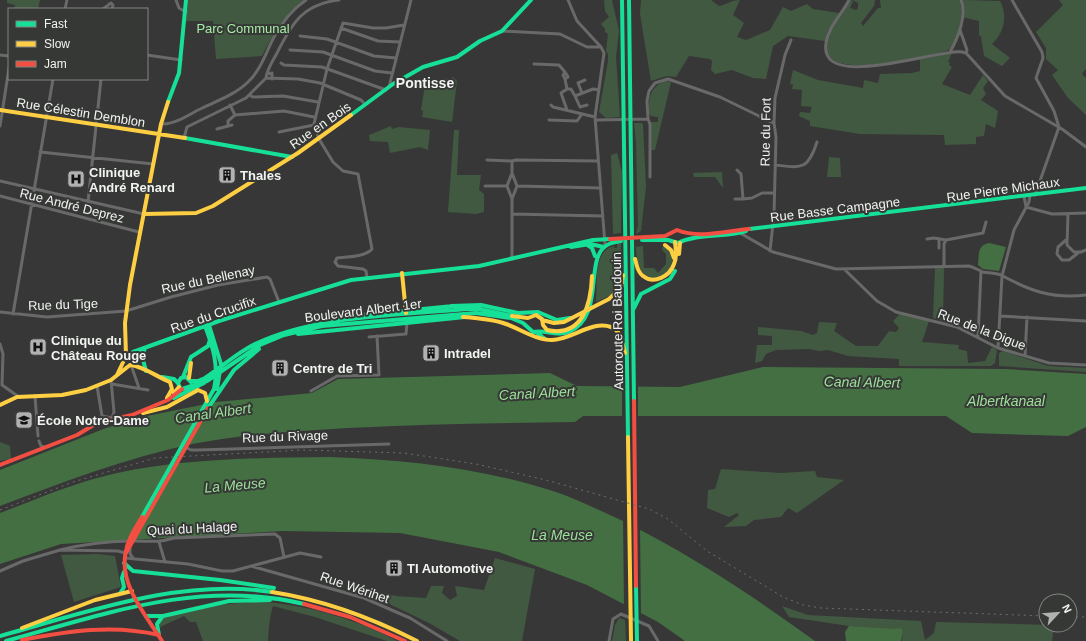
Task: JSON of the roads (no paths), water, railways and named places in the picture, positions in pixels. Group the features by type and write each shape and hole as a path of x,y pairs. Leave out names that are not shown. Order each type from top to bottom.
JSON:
{"main road":[{"path":"118,375 126,358 126,311 139,232 144,214 164,109 179,73 186,0"},
{"name":"Rue en Bois","path":"144,214 196,213 204,211 292,157 393,84 423,67 458,57 480,41 502,30 532,0"},
{"name":"Autoroute Roi Baudouin","path":"622,0 631,641"},
{"name":"Autoroute Roi Baudouin","path":"629,0 638,641"},
{"name":"Rue Célestin Demblon","path":"1,110 184,138 292,157"},
{"name":"Rue Pierre Michaux","path":"923,209 1086,188"},
{"name":"Rue Basse Campagne","path":"604,244 620,238 665,236 679,230 684,233 704,234 750,230 923,209"},
{"name":"Rue Basse Campagne","path":"684,239 740,233 750,230"},
{"path":"632,247 637,267 641,274 648,279 658,280 664,278 671,272 676,254 672,233"},
{"path":"633,309 643,292 665,281 674,274 678,265 680,243 684,239 684,233"},
{"path":"512,259 618,241 680,243"},
{"path":"595,282 599,259 608,246 619,242 651,241 665,245 672,252 674,264"},
{"path":"512,259 586,244 604,244"},
{"path":"452,308 479,309 528,318 536,315 549,330 562,331 575,325 583,317 590,300 595,256 592,248 586,244"},
{"path":"595,256 604,244"},
{"name":"Boulevard Albert 1er","path":"1,465 81,433 97,423 131,416 167,399 180,386 183,377 198,381 263,340 306,326 457,314 490,315 518,321 526,325 529,330 553,334 560,334 570,331 587,317 592,306 597,258 604,244"},
{"name":"Rue du Crucifix","path":"126,358 132,352 207,325 341,283 367,277 479,266 512,259"},
{"path":"543,323 557,323 570,318 615,295 621,288 623,266 626,263"},
{"path":"402,274 407,323"},
{"path":"306,326 334,318 406,310 481,305 518,313 538,312 557,320 570,318"},
{"name":"Boulevard Albert 1er","path":"180,386 190,386 206,382 251,351 272,340 284,336 336,323 452,308"},
{"path":"284,336 490,315"},
{"path":"463,317 494,320 511,325 537,338 546,340 564,339 596,327 608,326 614,328 621,336 627,357"},
{"path":"526,325 528,318"},
{"path":"543,323 538,331 546,340"},
{"path":"126,553 214,390 216,376 216,351 210,340 207,325"},
{"path":"207,325 216,351 220,377 215,395"},
{"path":"164,377 183,377 191,356 206,347 210,340"},
{"path":"120,592 124,588 122,578 124,563 131,536 184,446 215,395 229,376 252,354 272,340"},
{"path":"125,346 138,358 146,372"},
{"path":"206,347 216,351"},
{"path":"0,405 20,397 68,395 111,382 132,365 138,358 140,352 145,348"},
{"path":"145,348 142,356 146,372"},
{"path":"190,386 192,360 196,352"},
{"path":"126,358 132,365 171,384 171,392 167,399"},
{"path":"156,376 174,379 180,386"},
{"path":"167,399 190,391 206,382"},
{"path":"131,416 167,407 198,390 205,392 207,402"},
{"name":"Boulevard Albert 1er","path":"25,456 56,443"},
{"path":"124,563 134,572"},
{"path":"124,572 132,591 162,641"},
{"path":"126,577 129,573 134,572 249,584 284,590 295,595"},
{"path":"0,636 129,602 185,591 219,589 257,590 295,595 328,602 360,613 417,641"},
{"path":"10,634 24,627 120,592 132,591"},
{"path":"6,641 151,603 177,598 216,595 250,595 287,600 349,616 405,641"},
{"path":"148,616 163,616 229,601 287,600"},
{"path":"159,635 157,622 163,616"},
{"path":"627,641 631,621"},
{"path":"147,632 154,626"},
{"path":"17,641 78,631 111,630 147,632 159,635"}],"street":[{"path":"176,0 179,8 186,12"},
{"path":"161,124 168,124 186,116 236,91 248,82 260,66 274,36 288,16 306,0"},
{"path":"266,77 288,31 297,19 314,6 339,0"},
{"path":"281,62 284,65 327,69 387,88 411,0"},
{"path":"568,0 577,21 601,47 604,57 596,118 604,244"},
{"path":"849,0 832,27 826,42 828,57 836,64 844,67 862,67 950,52 958,51 966,53 1004,96 1059,127 1086,147"},
{"path":"950,52 960,29 962,13 961,0"},
{"path":"1012,0 1042,52 1043,58 1036,73 1036,79 1054,111 1059,127 1035,194"},
{"path":"104,8 111,3 113,5 112,8"},
{"path":"367,277 366,271 363,269 338,266 336,262 337,258 369,252 372,244 358,174 343,171 333,162 319,138 314,125 314,117 327,69 341,28 345,22 352,25 373,28 386,28 404,24"},
{"path":"350,32 352,25"},
{"path":"506,26 509,30"},
{"path":"341,28 378,41 400,42"},
{"path":"960,29 967,50 966,53"},
{"path":"502,30 560,34 587,47 601,47"},
{"path":"300,36 336,42 374,56 396,58"},
{"name":"Rue du Fort","path":"770,251 774,193 776,137 774,123 776,90 785,55 791,40"},
{"path":"290,50 332,54 375,71 392,74"},
{"path":"148,55 181,60"},
{"path":"559,59 560,65 565,72 563,75 567,89"},
{"path":"534,64 560,65"},
{"path":"184,138 186,127 249,96 269,72 272,73 272,78"},
{"path":"0,126 1,110 8,73"},
{"path":"392,74 391,81 393,84"},
{"path":"266,77 298,79 323,84 362,100 365,104"},
{"path":"650,177 650,124 648,120 649,91 654,83 668,79 720,97 774,123"},
{"path":"13,314 53,80"},
{"path":"88,202 101,80"},
{"path":"582,93 578,83 585,80"},
{"path":"567,89 571,89 580,107 587,105"},
{"path":"567,89 561,93 567,110"},
{"path":"575,96 593,89 599,90"},
{"path":"249,96 295,97 318,102"},
{"path":"230,105 235,115"},
{"path":"551,106 596,118 648,120"},
{"path":"217,129 230,125 228,122 235,115 284,111 314,117"},
{"path":"549,120 577,120 582,114"},
{"path":"279,132 314,125"},
{"path":"775,165 795,167 806,163 811,160 817,142"},
{"path":"40,152 153,164"},
{"path":"487,160 598,161"},
{"path":"512,161 512,173 507,186 512,199 512,259"},
{"path":"737,170 741,174 743,199"},
{"path":"512,173 518,186 512,199"},
{"path":"0,181 144,214"},
{"path":"485,186 507,186"},
{"path":"518,186 601,188"},
{"path":"735,199 752,198 762,193 774,193"},
{"path":"998,348 1002,276 1014,230 1029,202 1030,195"},
{"name":"Rue André Deprez","path":"0,196 139,232"},
{"path":"1024,196 1026,207"},
{"path":"1026,207 1052,214 1086,213"},
{"path":"512,214 603,216"},
{"path":"1068,214 1066,240 1069,249 1078,253"},
{"path":"927,239 946,240 983,233 986,222"},
{"path":"740,233 770,251 814,264 844,269 968,266 1002,276 1024,288 1036,292 1067,296 1086,295"},
{"path":"939,239 939,248"},
{"path":"944,266 944,244 946,240"},
{"path":"1066,240 1058,247 1058,254 1062,260 1070,260 1078,253 1086,250"},
{"name":"Rue de la Digue","path":"844,269 877,301 896,312 957,327 998,348 1048,363 1086,365"},
{"path":"978,337 981,271"},
{"name":"Rue du Bellenay","path":"126,311 171,297 218,285 267,277 270,279 279,302"},
{"name":"Rue du Tige","path":"0,312 47,317 126,311"},
{"path":"1000,316 1086,321"},
{"path":"1025,356 1027,317"},
{"path":"370,337 406,334 407,323"},
{"path":"311,391 337,376 379,375 378,336"},
{"path":"0,344 3,354 1,386 20,397"},
{"path":"132,365 139,388"},
{"path":"97,386 102,417 109,418 114,416 111,382 148,390"},
{"path":"35,396 38,436"},
{"path":"39,441 41,446 44,447"},
{"name":"Rue du Rivage","path":"184,446 193,450 269,446 388,444"},
{"name":"Quai du Halage","path":"60,550 79,546 122,541 159,542 174,538 275,534 280,538 284,557"},
{"path":"159,542 164,562"},
{"path":"0,571 60,550"},
{"name":"Rue Wérihet","path":"60,550 118,551 126,553 134,559 188,564 222,571 251,566 300,553 321,557"},
{"path":"126,553 134,559"},
{"name":"Rue Wérihet","path":"251,566 364,598 410,618 448,641"},
{"path":"609,641 614,618 621,614 649,626 658,641"}],"water":[{"path":"989,243 1006,247 999,271 983,269 978,265 982,246"},
{"name":"Albertkanaal","path":"763,367 1005,369 1086,374 1086,427 1068,436 972,433 946,416 583,416 575,422 490,423 348,428 290,432 250,435 192,444 143,456 95,471 0,506 0,470 106,428 142,417 216,402 312,393 338,379 550,373 577,386 680,387"},
{"name":"La Meuse","path":"330,457 388,460 473,471 528,484 565,495 623,521 697,562 745,592 815,641 685,641 658,622 587,585 499,552 400,533 283,531 61,544 0,564 0,513 60,490 97,478 154,466 213,460"},
{"path":"849,626 895,629 901,628 903,632 901,641 846,641 845,632"}],"railway":[{"path":"0,510 73,482 155,458 302,450 404,453 476,464 546,480 649,509 668,519 707,551 783,597 803,605 821,608 1038,616"},
{"path":"1078,617 1086,617"}],"place":[{"name":"Thales","path":"227,175"},
{"name":"Clinique André Renard","path":"76,179"},
{"name":"Clinique du Château Rouge","path":"38,347"},
{"name":"Intradel","path":"431,353"},
{"name":"Centre de Tri","path":"280,368"},
{"name":"École Notre-Dame","path":"24,420"},
{"name":"TI Automotive","path":"394,568"}],"district":[{"name":"Pontisse","path":"425,83"}],"park label":[{"name":"Parc Communal","path":"243,28"}],"water label":[{"name":"Canal Albert","path":"862,382"},
{"name":"Canal Albert","path":"537,393"},
{"name":"Canal Albert","path":"213,413"}]}
